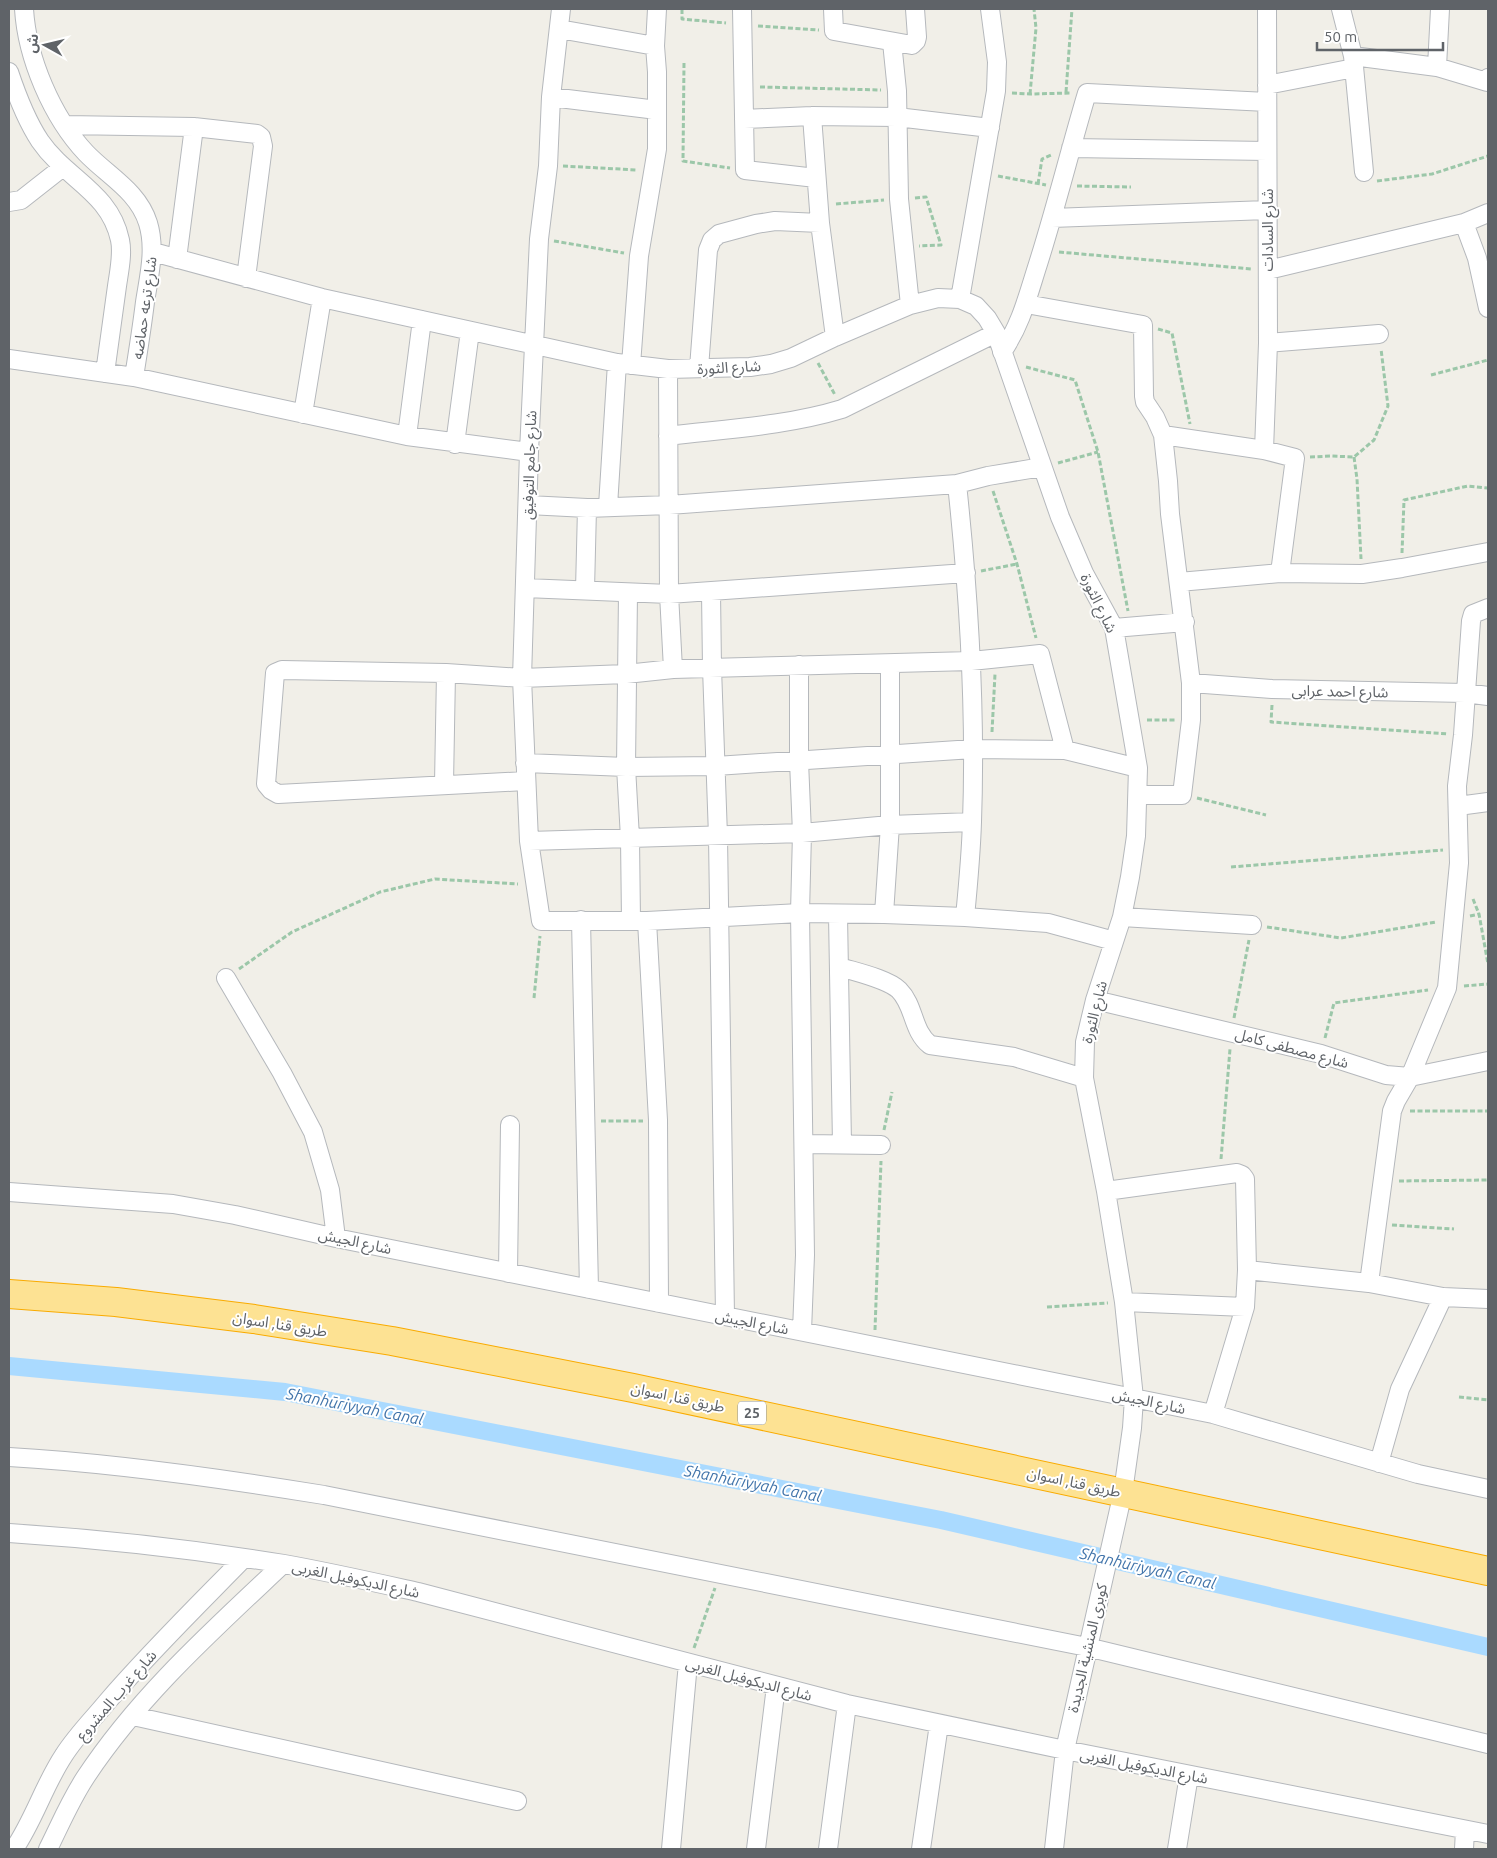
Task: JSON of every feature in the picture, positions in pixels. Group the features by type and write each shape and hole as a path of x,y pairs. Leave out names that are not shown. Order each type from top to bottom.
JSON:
{"highway":[{"name":"طريق قنا, اسوان","path":"9,1294 116,1302 234,1317 392,1341 633,1388 1488,1571"}],"street":[{"name":"شارع ترعه حماضه","path":"24,9 32,56 46,92 64,125 86,152 134,197 148,223 152,252 134,378"},
{"name":"شارع جامع التوفيق","path":"541,921 529,841 522,678 529,452 539,239 548,166 551,97 561,9"},
{"path":"608,506 624,364 657,143 657,9"},
{"path":"833,9 834,31 912,45 917,37 915,9"},
{"path":"960,299 996,91 997,62 990,9"},
{"name":"شارع السادات","path":"1264,450 1268,343 1267,9"},
{"path":"1341,9 1354,62 1364,172"},
{"path":"1437,67 1440,9"},
{"path":"742,17 745,170 816,178"},
{"path":"559,29 656,46"},
{"path":"892,42 897,91 899,199 910,305"},
{"path":"1005,360 1026,304 1087,93 1267,93 1354,62 1437,67 1488,82 1488,78"},
{"name":"شارع ترعه حماضه","path":"9,72 20,104 40,142 63,167 97,196 113,217 121,242 105,373"},
{"path":"551,97 657,110"},
{"path":"744,119 812,116 897,117 990,128"},
{"path":"812,116 819,214 835,337"},
{"path":"64,125 194,128 258,134 263,142 246,278"},
{"path":"177,259 194,128"},
{"path":"1070,148 1267,151"},
{"path":"9,202 21,200 63,167"},
{"path":"1052,218 1267,210"},
{"path":"1268,270 1464,223 1488,213"},
{"path":"699,368 708,250 712,240 719,234 756,224 819,214"},
{"path":"1464,223 1477,258 1488,308"},
{"name":"شارع الثورة","path":"152,252 322,298 535,346 624,364 668,369 750,367 771,364 811,350 835,337 910,305 938,298 960,299 976,306 988,318 996,333 1060,517 1084,573 1123,627 1131,719 1138,768 1136,836 1132,868 1122,917 1085,1042 1084,1078 1106,1191 1124,1302 1134,1398"},
{"path":"303,414 322,298"},
{"path":"1026,304 1143,325 1144,396 1163,435 1178,582 1185,622 1191,683 1191,720 1182,795 1138,795"},
{"path":"407,436 422,320"},
{"path":"455,444 470,331"},
{"path":"668,436 803,418 842,409 996,333"},
{"path":"1268,343 1379,334"},
{"path":"9,359 134,378 407,436 455,444 529,452"},
{"path":"668,369 669,594 673,670"},
{"path":"1163,435 1264,450 1295,458 1280,573"},
{"path":"528,505 587,508 669,504 957,484 988,476 1042,468"},
{"path":"957,484 966,574 971,661 973,749 972,822 965,917"},
{"path":"585,590 587,508"},
{"path":"1178,582 1280,573 1362,574 1488,552"},
{"path":"525,588 669,594 966,574"},
{"path":"711,592 718,836 725,1316"},
{"path":"628,593 626,767 630,838 658,1120 659,1304"},
{"path":"1369,1283 1392,1111 1396,1100 1410,1077 1447,988 1452,919 1459,863 1457,786 1463,735 1471,621 1473,614 1488,608"},
{"path":"1123,627 1185,622"},
{"path":"526,781 278,794 270,790 266,784 275,675 277,671 446,673 522,678 712,668 971,661 1040,654 1065,750"},
{"path":"884,914 890,825 890,664"},
{"path":"799,665 802,833 800,913 805,1255 802,1331"},
{"path":"444,784 446,673"},
{"name":"شارع احمد عرابى","path":"1191,683 1272,689 1488,696"},
{"path":"525,764 626,767 716,766 973,749 1065,750 1138,768"},
{"path":"1458,806 1488,802"},
{"path":"529,841 802,833 890,825 972,822"},
{"path":"541,921 639,921 800,913 838,915 884,914 1048,923 1114,941"},
{"path":"838,915 842,1144"},
{"path":"1122,917 1252,924"},
{"path":"581,920 587,1122 589,1289"},
{"path":"840,967 896,987 904,996 921,1036 930,1044 1014,1057 1084,1078"},
{"path":"226,978 282,1073 313,1132 330,1190 336,1238"},
{"name":"شارع مصطفى كامل","path":"1096,1000 1321,1054 1386,1075 1410,1077 1488,1061"},
{"path":"508,1273 510,1126"},
{"path":"804,1144 882,1145"},
{"path":"1106,1191 1237,1173 1245,1179 1247,1270 1245,1307 1213,1414"},
{"name":"شارع الجيش","path":"9,1192 173,1204 236,1215 336,1238 659,1304 1213,1414 1418,1474 1488,1489"},
{"path":"1247,1270 1369,1283 1443,1297 1488,1298"},
{"path":"1379,1463 1400,1389 1443,1297"},
{"path":"1124,1302 1245,1307"},
{"name":"كوبرى المنشية الجديدة","path":"1054,1849 1066,1743 1122,1492 1128,1460 1134,1398"},
{"path":"9,1457 141,1468 334,1496 1087,1647 1488,1744"},
{"name":"شارع الديكوفيل الغربى","path":"9,1533 144,1545 283,1564 418,1592 846,1704 939,1724 1066,1743 1189,1775 1488,1834"},
{"name":"شارع غرب المشروع","path":"14,1849 26,1832 49,1781 64,1754 137,1668 244,1559"},
{"name":"شارع غرب المشروع","path":"48,1849 84,1780 106,1748 185,1656 283,1564"},
{"path":"671,1849 688,1663"},
{"path":"756,1849 776,1686"},
{"path":"828,1849 846,1704"},
{"path":"133,1716 517,1801"},
{"path":"920,1849 939,1724"},
{"path":"1177,1849 1189,1775"},
{"path":"1464,1849 1466,1830"}],"path":[{"path":"682,9 682,19 742,17 834,31"},
{"path":"1034,9 1036,28 1030,94 1066,92 1072,9"},
{"path":"684,63 682,161 745,170"},
{"path":"744,86 897,91"},
{"path":"1364,172 1366,178 1374,181 1432,174 1488,156"},
{"path":"548,166 653,170"},
{"path":"982,173 1038,184 1061,186 1131,186"},
{"path":"819,214 899,199 926,197 941,245"},
{"path":"539,239 639,256"},
{"path":"1042,251 1268,270"},
{"path":"1143,325 1172,334 1192,439"},
{"path":"1295,458 1354,457 1374,440 1388,406 1379,334"},
{"path":"811,350 842,409"},
{"path":"1005,360 1075,380 1098,452 1120,575 1123,627"},
{"path":"1431,374 1488,360"},
{"path":"1042,468 1098,452"},
{"path":"1354,457 1362,574"},
{"path":"988,476 1017,564 1040,654"},
{"path":"1402,568 1404,500 1468,486 1488,488"},
{"path":"966,574 1017,564"},
{"path":"991,750 996,658"},
{"path":"1272,689 1271,722 1463,735"},
{"path":"1131,719 1191,720"},
{"path":"1182,795 1266,815"},
{"path":"1231,867 1459,849"},
{"path":"226,978 292,932 380,892 435,878 535,885"},
{"path":"1479,914 1488,964"},
{"path":"1220,1176 1231,1032 1252,924 1340,938 1452,919"},
{"path":"534,998 541,921"},
{"path":"1321,1054 1334,1002 1488,984"},
{"path":"874,1346 882,1145 892,1092"},
{"path":"1392,1111 1488,1110"},
{"path":"587,1122 658,1120"},
{"path":"1382,1182 1488,1180"},
{"path":"1377,1224 1454,1229"},
{"path":"1047,1307 1124,1302"},
{"path":"1459,1397 1488,1400"},
{"path":"688,1663 721,1574"}],"waterway":[{"name":"Shanhūriyyah Canal","path":"9,1366 285,1392 941,1520 1488,1647"}]}
